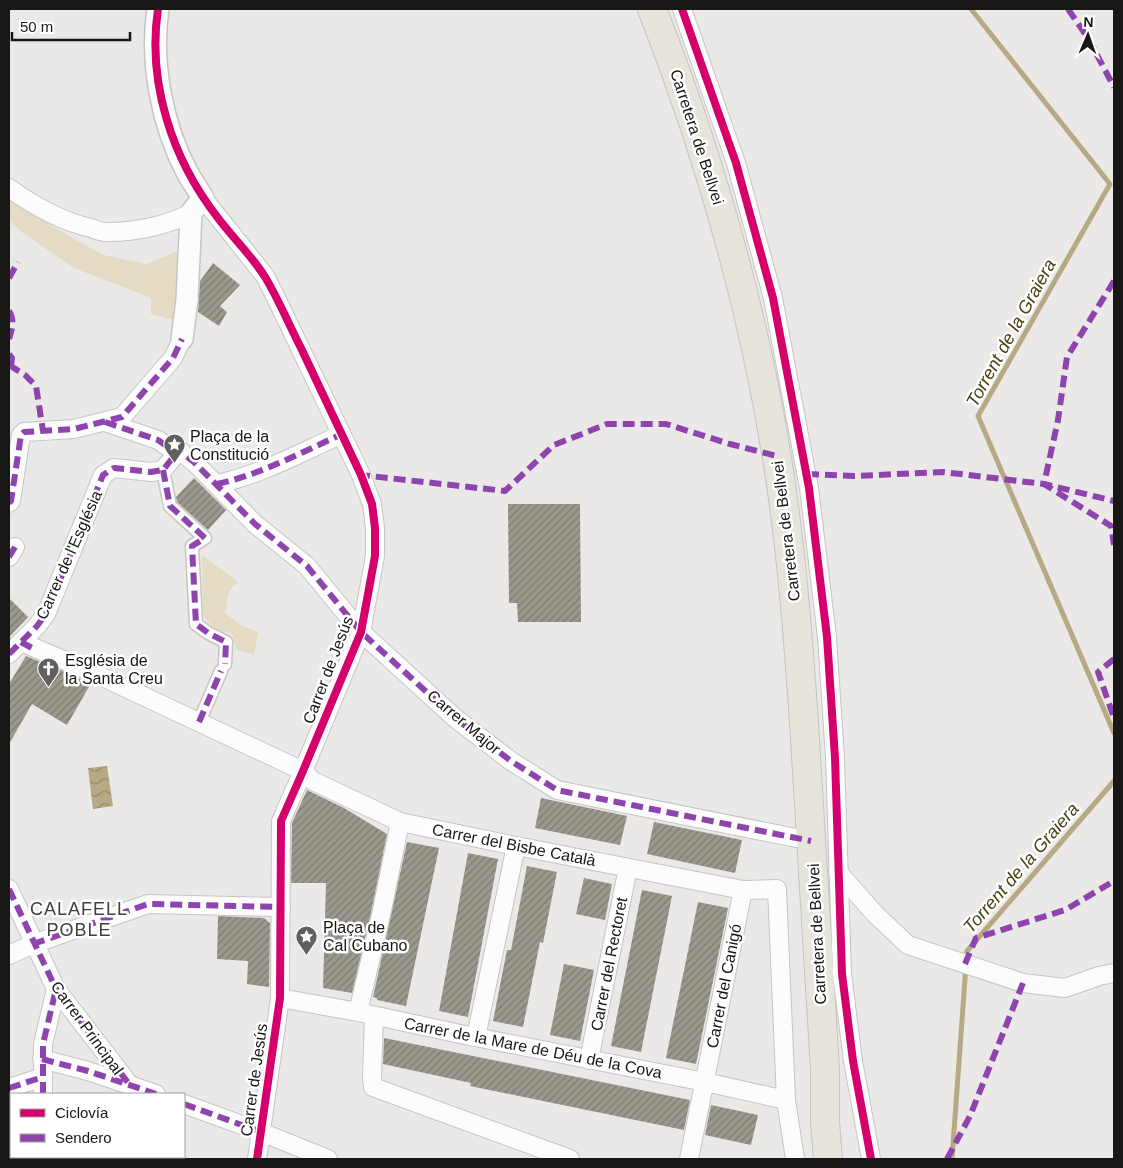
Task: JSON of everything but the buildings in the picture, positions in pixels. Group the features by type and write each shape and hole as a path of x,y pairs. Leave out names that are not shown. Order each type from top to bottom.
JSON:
{"main road":[{"name":"Carretera de Bellvei","path":"652,9 704,152 740,277 765,390 778,462 792,573 800,660 826,1070 839,1159"},
{"name":"Carretera de Bellvei","path":"826,1070 825,1122 828,1159"}],"street":[{"path":"9,503 11,501 20,439 24,432 68,430 122,417 173,358 182,339 197,206 187,172 169,129 161,100 157,72 156,23 158,9"},
{"path":"682,9 736,163 773,298 807,474 827,637 835,758 842,974 853,1061 871,1159"},
{"path":"9,188 31,204 73,224 108,233 147,228 176,221 197,206"},
{"name":"Carrer de Jesús","path":"197,206 265,276 361,475 372,504 375,528 375,556 361,632 281,821 280,998 257,1159"},
{"path":"105,422 158,440 168,447 179,450 163,470 170,506 205,538 192,546 196,624 208,633 226,642 223,668 200,722"},
{"path":"217,484 258,472 342,435"},
{"name":"Carrer Major","path":"179,450 217,484 255,524 307,566 361,632 455,718 511,761 557,790 811,841"},
{"name":"Carrer de l'Església","path":"15,648 46,614 103,475 114,468 151,472 163,470"},
{"name":"Carrer del Bisbe Català","path":"15,648 92,672 303,772 313,782 400,822 743,890 777,890 786,1100 795,1159"},
{"path":"400,822 381,915 366,1014 374,1087 570,1159"},
{"path":"476,1038 516,846"},
{"name":"Carrer del Rectoret","path":"589,1060 628,868"},
{"path":"838,872 875,914 908,945 1023,983 1066,988 1099,976 1114,973"},
{"name":"Carrer Principal","path":"9,890 56,990 129,1089"},
{"name":"Carrer del Canigó","path":"689,1159 743,890"},
{"path":"9,955 33,944 148,904 280,906"},
{"path":"9,1088 43,1086 43,1044 56,990"},
{"name":"Carrer de la Mare de Déu de la Cova","path":"280,998 705,1082 786,1100"},
{"path":"42,1059 129,1089 151,1093"},
{"path":"185,1104 328,1159"}],"shaded area":[{"path":"9,199 65,234 104,255 147,264 180,250 177,321 151,314 151,298 74,268 23,233 9,220"},
{"path":"202,555 238,582 229,591 225,613 242,626 258,632 254,655 236,649 232,634 214,629 203,615"}],"water":[{"path":"107,766 113,806 93,809 88,768"}],"waterway":[{"name":"Torrent de la Graiera","path":"971,9 1110,184 978,416 1114,733"},
{"name":"Torrent de la Graiera","path":"952,1159 967,951 1114,781"}],"marked path":[{"path":"1068,9 1088,38 1114,87"},
{"path":"9,278 18,262"},
{"path":"1114,281 1067,357 1058,420 1044,484 1111,526 1114,545"},
{"path":"9,311 12,321 9,339"},
{"path":"9,503 11,501 21,435 24,432 74,429 122,417 173,358 182,339"},
{"path":"9,354 12,358 11,366"},
{"path":"9,365 25,375 36,386 43,431"},
{"path":"105,422 158,440 168,447 179,450 195,463 255,524 307,566 361,632 455,718 511,761 557,790 811,841"},
{"path":"362,478 361,475 505,491 554,445 607,424 666,424 777,456"},
{"path":"217,484 263,470 342,435"},
{"path":"9,654 37,626 46,614 103,475 114,468 151,472 163,470 179,450"},
{"path":"163,470 170,506 205,538 192,546 196,624 208,633 226,642 225,664"},
{"path":"807,474 854,476 943,472 1044,484 1114,501"},
{"path":"9,557 15,547"},
{"path":"21,642 32,648"},
{"path":"1114,659 1098,672 1114,718"},
{"path":"199,722 221,671"},
{"path":"965,964 976,938 1065,910 1114,881"},
{"path":"9,889 56,989 129,1084"},
{"path":"33,944 148,904 281,907"},
{"path":"947,1159 970,1116 1023,983"},
{"path":"43,1093 43,1044 56,989"},
{"path":"42,1059 88,1071 153,1093"},
{"path":"9,1088 43,1077"},
{"path":"185,1104 261,1132"}],"cycle path":[{"path":"158,9 156,65 160,92 176,145 202,195 260,269 275,295 361,475 372,504 375,528 375,556 361,632 281,821 280,998 257,1159"},
{"path":"682,9 736,163 773,298 809,488 827,637 835,758 842,974 853,1061 871,1159"}],"place":[{"name":"Plaça de la Constitució","path":"174,464"},
{"name":"Església de la Santa Creu","path":"49,688"},
{"name":"Plaça de Cal Cubano","path":"307,955"}],"district":[{"name":"CALAFELL POBLE","path":"79,920"}]}
